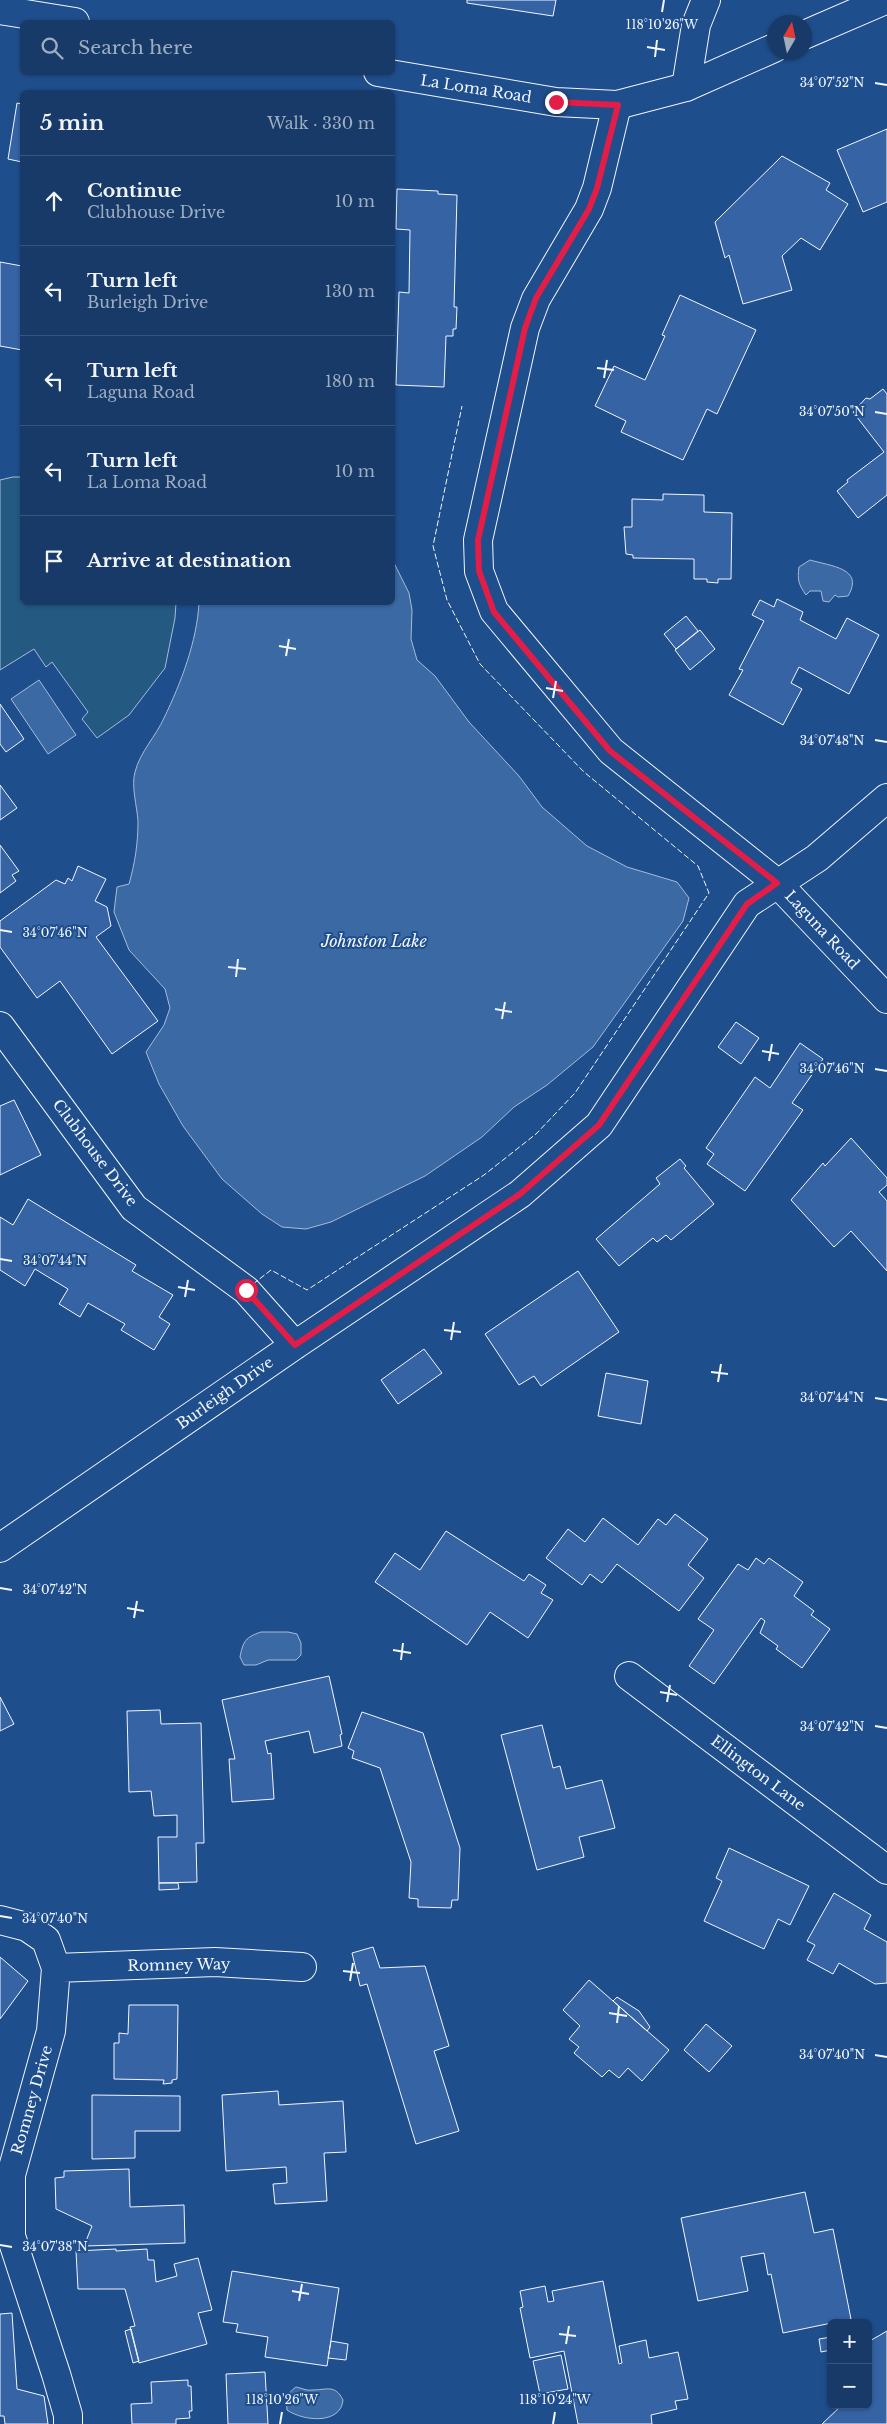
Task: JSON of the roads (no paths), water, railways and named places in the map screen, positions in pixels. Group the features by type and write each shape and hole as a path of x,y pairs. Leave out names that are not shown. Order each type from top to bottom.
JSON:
{"street":[{"path":"686,87 696,25 706,0"},
{"path":"812,32 885,0"},
{"path":"0,10 62,20"},
{"name":"La Loma Road","path":"395,75 556,102 618,105 686,87 767,51"},
{"name":"Laguna Road","path":"618,105 597,188 589,209 536,298 525,328 478,540 479,571 494,612 610,751 777,883 887,999"},
{"name":"Burleigh Drive","path":"0,1548 295,1345 520,1194 599,1125 747,904 818,858 887,798"},
{"name":"Clubhouse Drive","path":"0,1026 134,1208 246,1290 295,1345"},
{"name":"Ellington Lane","path":"629,1676 887,1870"},
{"name":"Romney Drive","path":"0,1920 27,1927 46,1940 56,1968 51,2032 11,2175 11,2236 56,2374 68,2415 68,2424"},
{"name":"Romney Way","path":"56,1968 215,1962 302,1966"}],"water":[{"path":"810,560 835,567 849,574 852,579 852,587 848,596 838,597 835,595 829,602 823,601 821,591 810,591 806,595 799,582 798,572 799,567"},
{"name":"Johnston Lake","path":"395,565 409,593 412,610 411,639 417,660 435,676 469,722 519,776 542,807 587,846 627,867 677,882 689,898 683,921 593,1047 547,1085 514,1107 482,1137 425,1176 331,1222 306,1229 282,1227 262,1214 222,1179 183,1126 159,1084 146,1052 164,1025 170,1008 165,989 129,950 114,912 117,887 129,884 136,853 138,821 134,790 135,772 137,765 161,725 182,676 192,647 199,605 395,605"},
{"path":"39,680 76,735 48,754 11,699"},
{"path":"261,1632 297,1634 301,1643 301,1655 296,1660 268,1660 256,1665 244,1665 240,1657 244,1643 252,1636"},
{"path":"296,2387 308,2390 334,2390 343,2400 341,2408 329,2417 312,2418 294,2414 287,2410 287,2403 289,2394"}]}
